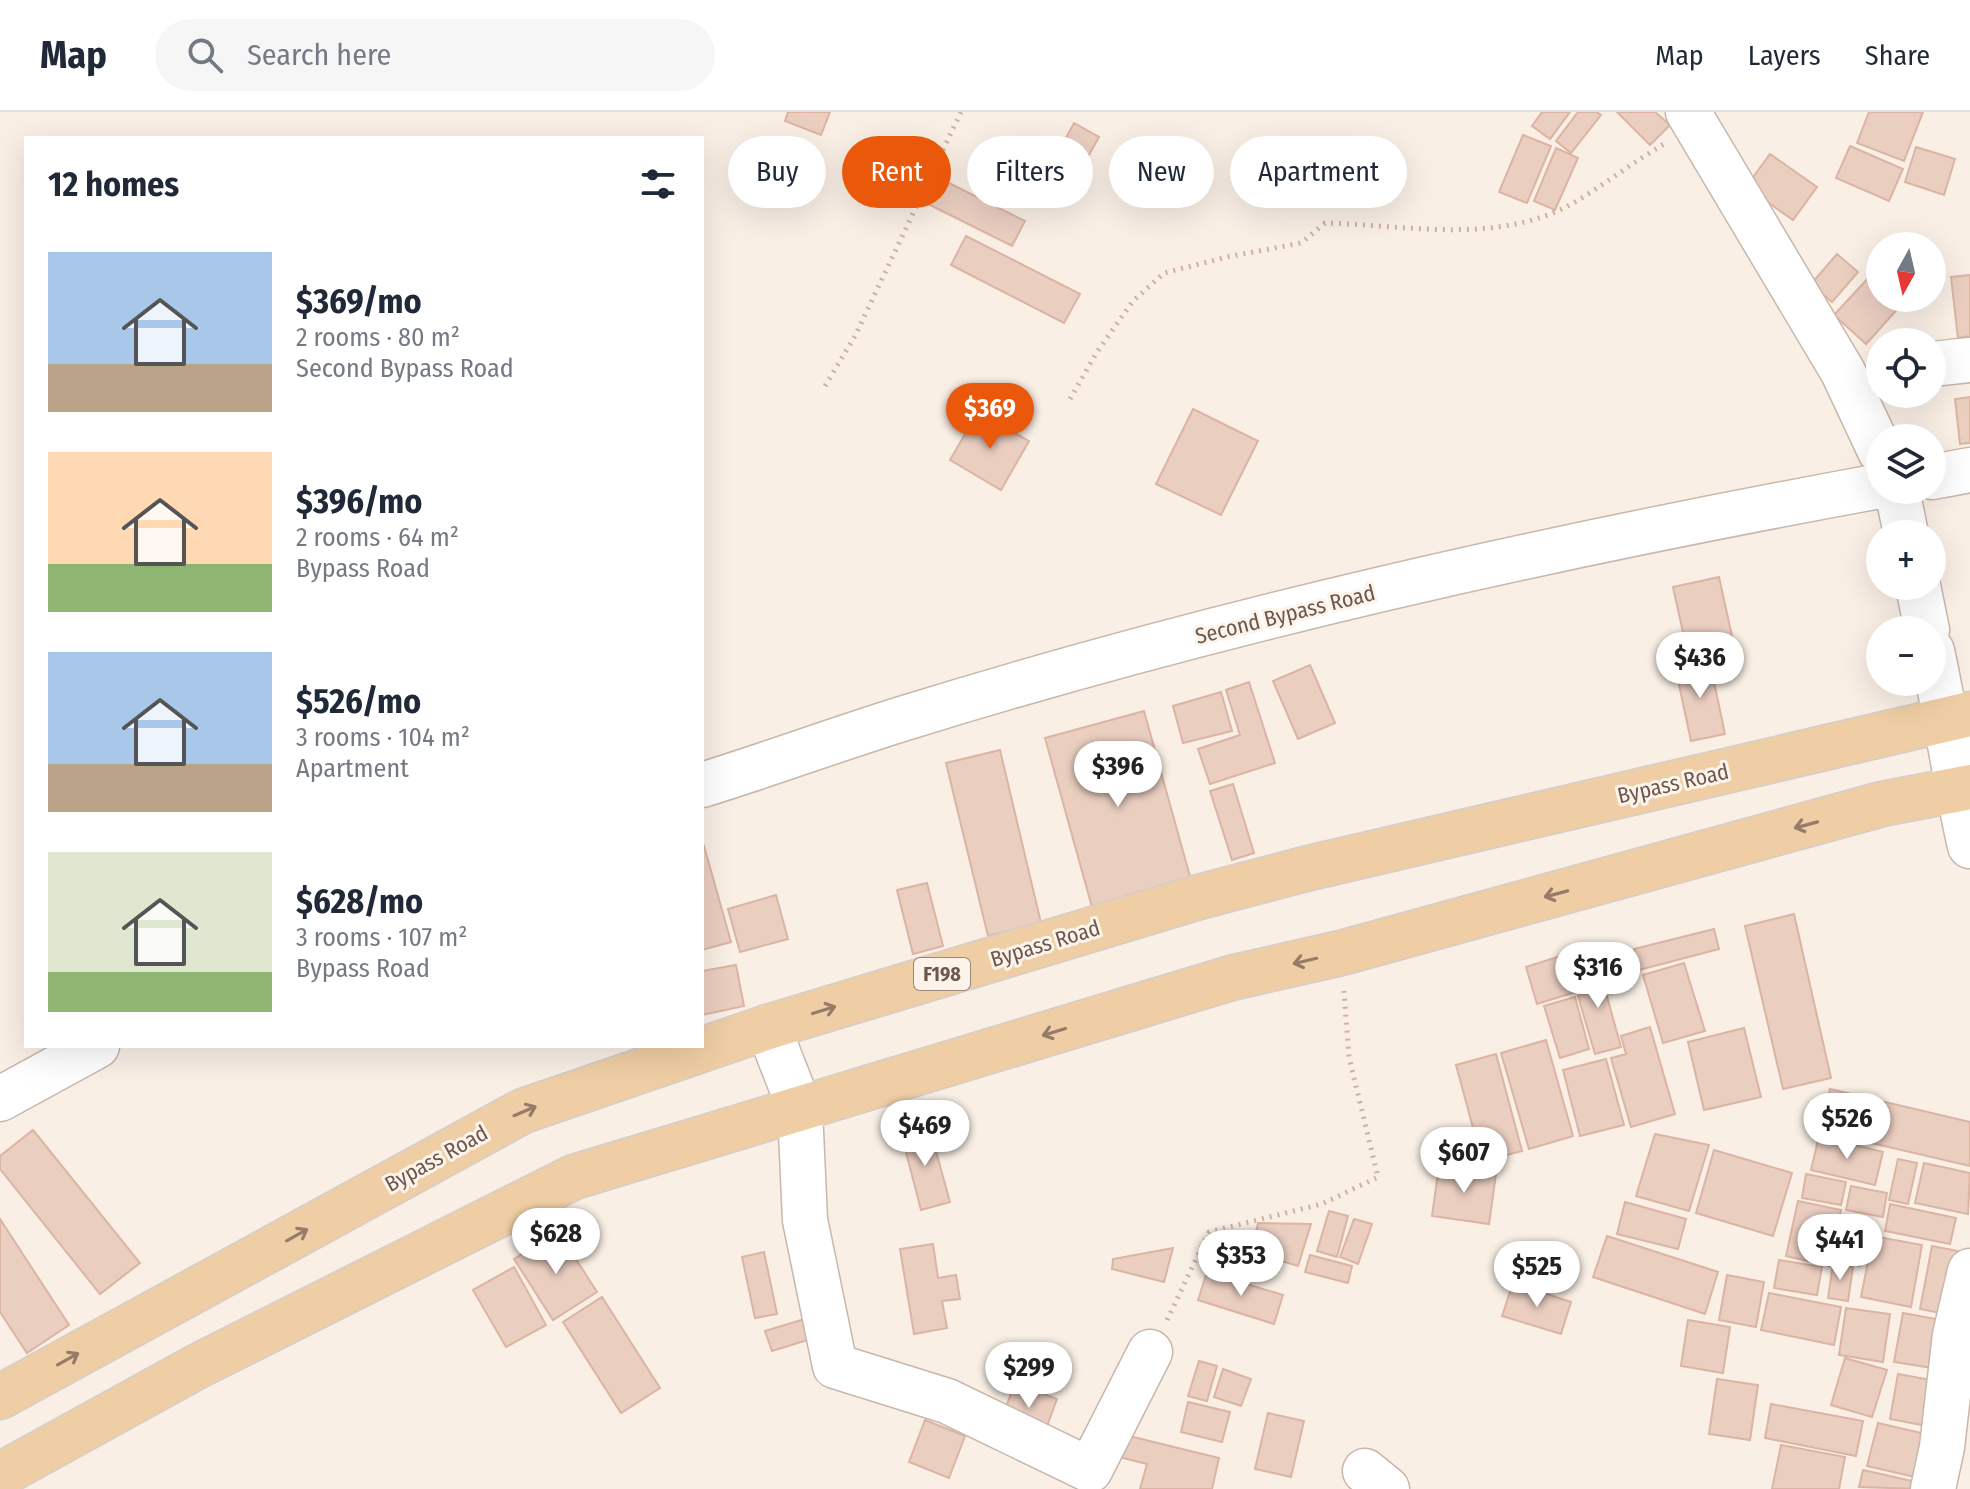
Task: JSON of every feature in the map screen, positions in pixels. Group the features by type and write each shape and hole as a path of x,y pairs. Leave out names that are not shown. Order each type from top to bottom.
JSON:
{"main road":[{"name":"Bypass Road","path":"0,1397 523,1111 768,1027 1199,897 1305,869 1959,717"},
{"path":"0,1475 198,1366 574,1177 1231,978 1341,953 1867,808 1963,788"}],"street":[{"path":"1697,117 1862,371 1874,424"},
{"path":"1946,363 1970,360"},
{"path":"1946,474 1970,470"},
{"name":"Second Bypass Road","path":"704,784 905,718 1189,638 1372,592 1625,535 1866,489"},
{"path":"1946,685 1959,717 1970,846"},
{"path":"768,1027 800,1109 805,1220 835,1366 947,1401 1090,1470 1150,1352"},
{"path":"0,1099 93,1048"},
{"path":"1933,1489 1956,1452 1955,1335 1970,1271"}],"path":[{"path":"825,386 855,336 961,112"},
{"path":"1070,399 1097,352 1133,301 1164,273 1301,243 1325,223 1383,224 1451,232 1518,223 1565,207 1697,117"},
{"path":"1150,1352 1209,1232 1322,1204 1378,1177 1349,1057 1341,953"}],"building":[{"path":"788,112 830,112 821,135 785,121"},
{"path":"1542,112 1570,112 1550,139 1532,126"},
{"path":"1578,112 1597,112 1601,115 1571,153 1556,141"},
{"path":"1617,112 1655,112 1670,125 1650,145"},
{"path":"1869,112 1923,112 1904,161 1857,143"},
{"path":"1074,123 1099,137 1093,148 1093,136 1067,136"},
{"path":"1523,135 1551,146 1527,203 1499,192"},
{"path":"1850,146 1903,169 1889,201 1836,178"},
{"path":"1916,147 1955,159 1944,195 1905,182"},
{"path":"1556,148 1578,158 1555,210 1534,201"},
{"path":"1770,154 1817,187 1793,220 1746,187"},
{"path":"951,184 967,192 967,208 999,208 1025,221 1012,246 936,208 951,208"},
{"path":"966,236 1080,294 1064,323 951,265"},
{"path":"1837,254 1858,272 1832,302 1811,284"},
{"path":"1970,275 1970,336 1958,338 1951,277"},
{"path":"1866,280 1866,312 1895,312 1880,328 1866,328 1866,344 1834,315"},
{"path":"1970,397 1970,443 1960,444 1955,399"},
{"path":"1193,409 1258,441 1221,515 1156,484"},
{"path":"978,412 1029,441 1001,490 950,460"},
{"path":"1719,577 1732,636 1686,646 1673,587"},
{"path":"1709,658 1725,734 1691,741 1675,666"},
{"path":"1310,665 1335,723 1298,739 1273,681"},
{"path":"1249,682 1275,763 1210,784 1198,749 1240,735 1226,690"},
{"path":"1221,692 1232,731 1183,743 1173,706"},
{"path":"1144,711 1191,880 1092,907 1045,738"},
{"path":"1000,750 1041,923 988,936 946,763"},
{"path":"1233,784 1254,853 1232,860 1210,791"},
{"path":"704,846 731,942 704,949"},
{"path":"927,883 943,946 913,954 897,890"},
{"path":"776,895 788,939 740,952 728,909"},
{"path":"1794,914 1831,1078 1783,1089 1745,926"},
{"path":"1714,929 1719,949 1639,970 1634,949"},
{"path":"1570,953 1582,990 1537,1004 1526,967"},
{"path":"1596,957 1621,1047 1595,1054 1578,996 1590,992 1581,961"},
{"path":"1684,963 1705,1031 1663,1043 1643,975"},
{"path":"736,965 744,1006 704,1015 704,971"},
{"path":"1575,997 1589,1049 1560,1058 1544,1006"},
{"path":"1650,1027 1675,1114 1631,1127 1611,1058 1626,1054 1621,1036"},
{"path":"1744,1028 1761,1097 1704,1110 1688,1042"},
{"path":"1546,1040 1573,1136 1529,1149 1501,1053"},
{"path":"1496,1054 1522,1151 1482,1161 1456,1065"},
{"path":"1606,1059 1624,1125 1580,1136 1563,1070"},
{"path":"1830,1089 1970,1122 1970,1166 1820,1131"},
{"path":"929,1126 950,1202 921,1210 901,1133"},
{"path":"33,1130 140,1263 100,1294 0,1169 0,1156"},
{"path":"1655,1134 1709,1145 1689,1211 1636,1196"},
{"path":"1819,1136 1883,1152 1875,1185 1811,1170"},
{"path":"1714,1150 1792,1173 1773,1236 1696,1213"},
{"path":"1898,1159 1917,1163 1908,1204 1889,1200"},
{"path":"1924,1163 1970,1173 1968,1214 1915,1203"},
{"path":"1439,1166 1496,1174 1489,1224 1432,1216"},
{"path":"1806,1174 1846,1182 1841,1205 1802,1198"},
{"path":"1851,1186 1887,1193 1883,1217 1846,1210"},
{"path":"1798,1201 1841,1210 1829,1266 1786,1256"},
{"path":"1625,1202 1686,1219 1678,1249 1617,1234"},
{"path":"1890,1204 1956,1218 1950,1244 1885,1231"},
{"path":"1329,1211 1348,1216 1337,1257 1317,1251"},
{"path":"1849,1216 1871,1222 1860,1266 1838,1260"},
{"path":"0,1219 69,1325 27,1353 0,1312"},
{"path":"1354,1219 1372,1224 1358,1264 1340,1257"},
{"path":"1258,1223 1311,1224 1298,1266 1252,1252"},
{"path":"558,1231 597,1292 553,1320 514,1259"},
{"path":"1607,1236 1718,1272 1705,1314 1593,1277"},
{"path":"1873,1236 1922,1245 1911,1307 1861,1297"},
{"path":"933,1244 938,1278 956,1275 960,1299 942,1301 947,1328 914,1334 900,1249"},
{"path":"1932,1246 1963,1252 1951,1315 1920,1309"},
{"path":"1173,1248 1164,1282 1112,1269 1113,1259"},
{"path":"764,1252 777,1314 755,1318 742,1257"},
{"path":"1310,1255 1352,1266 1348,1283 1305,1272"},
{"path":"1779,1260 1822,1267 1817,1295 1774,1288"},
{"path":"1833,1264 1853,1267 1848,1301 1828,1298"},
{"path":"514,1267 546,1325 506,1347 473,1290"},
{"path":"1207,1272 1283,1295 1274,1324 1198,1300"},
{"path":"1727,1275 1764,1282 1756,1327 1719,1320"},
{"path":"1513,1283 1571,1302 1561,1334 1502,1316"},
{"path":"1769,1293 1841,1307 1834,1345 1761,1330"},
{"path":"602,1297 660,1388 621,1413 563,1322"},
{"path":"1846,1308 1890,1314 1883,1362 1839,1355"},
{"path":"1903,1313 1947,1321 1939,1369 1894,1362"},
{"path":"808,1318 814,1338 772,1351 765,1331"},
{"path":"1688,1320 1730,1327 1723,1373 1681,1366"},
{"path":"1845,1358 1887,1370 1872,1417 1831,1405"},
{"path":"1199,1361 1217,1366 1207,1401 1188,1396"},
{"path":"1223,1369 1251,1379 1241,1406 1214,1397"},
{"path":"1898,1374 1936,1381 1927,1426 1890,1419"},
{"path":"1717,1379 1758,1385 1750,1440 1709,1434"},
{"path":"1015,1383 1057,1399 1043,1437 1001,1420"},
{"path":"1188,1402 1230,1412 1222,1442 1181,1432"},
{"path":"1771,1404 1863,1421 1856,1456 1765,1438"},
{"path":"1268,1413 1304,1421 1291,1477 1255,1469"},
{"path":"925,1420 965,1436 949,1478 909,1462"},
{"path":"1878,1423 1934,1436 1924,1479 1867,1466"},
{"path":"1121,1434 1219,1458 1212,1489 1140,1489 1147,1464 1115,1456"},
{"path":"1781,1445 1845,1457 1839,1489 1772,1489"},
{"path":"1863,1470 1921,1483 1920,1489 1859,1487"}]}
